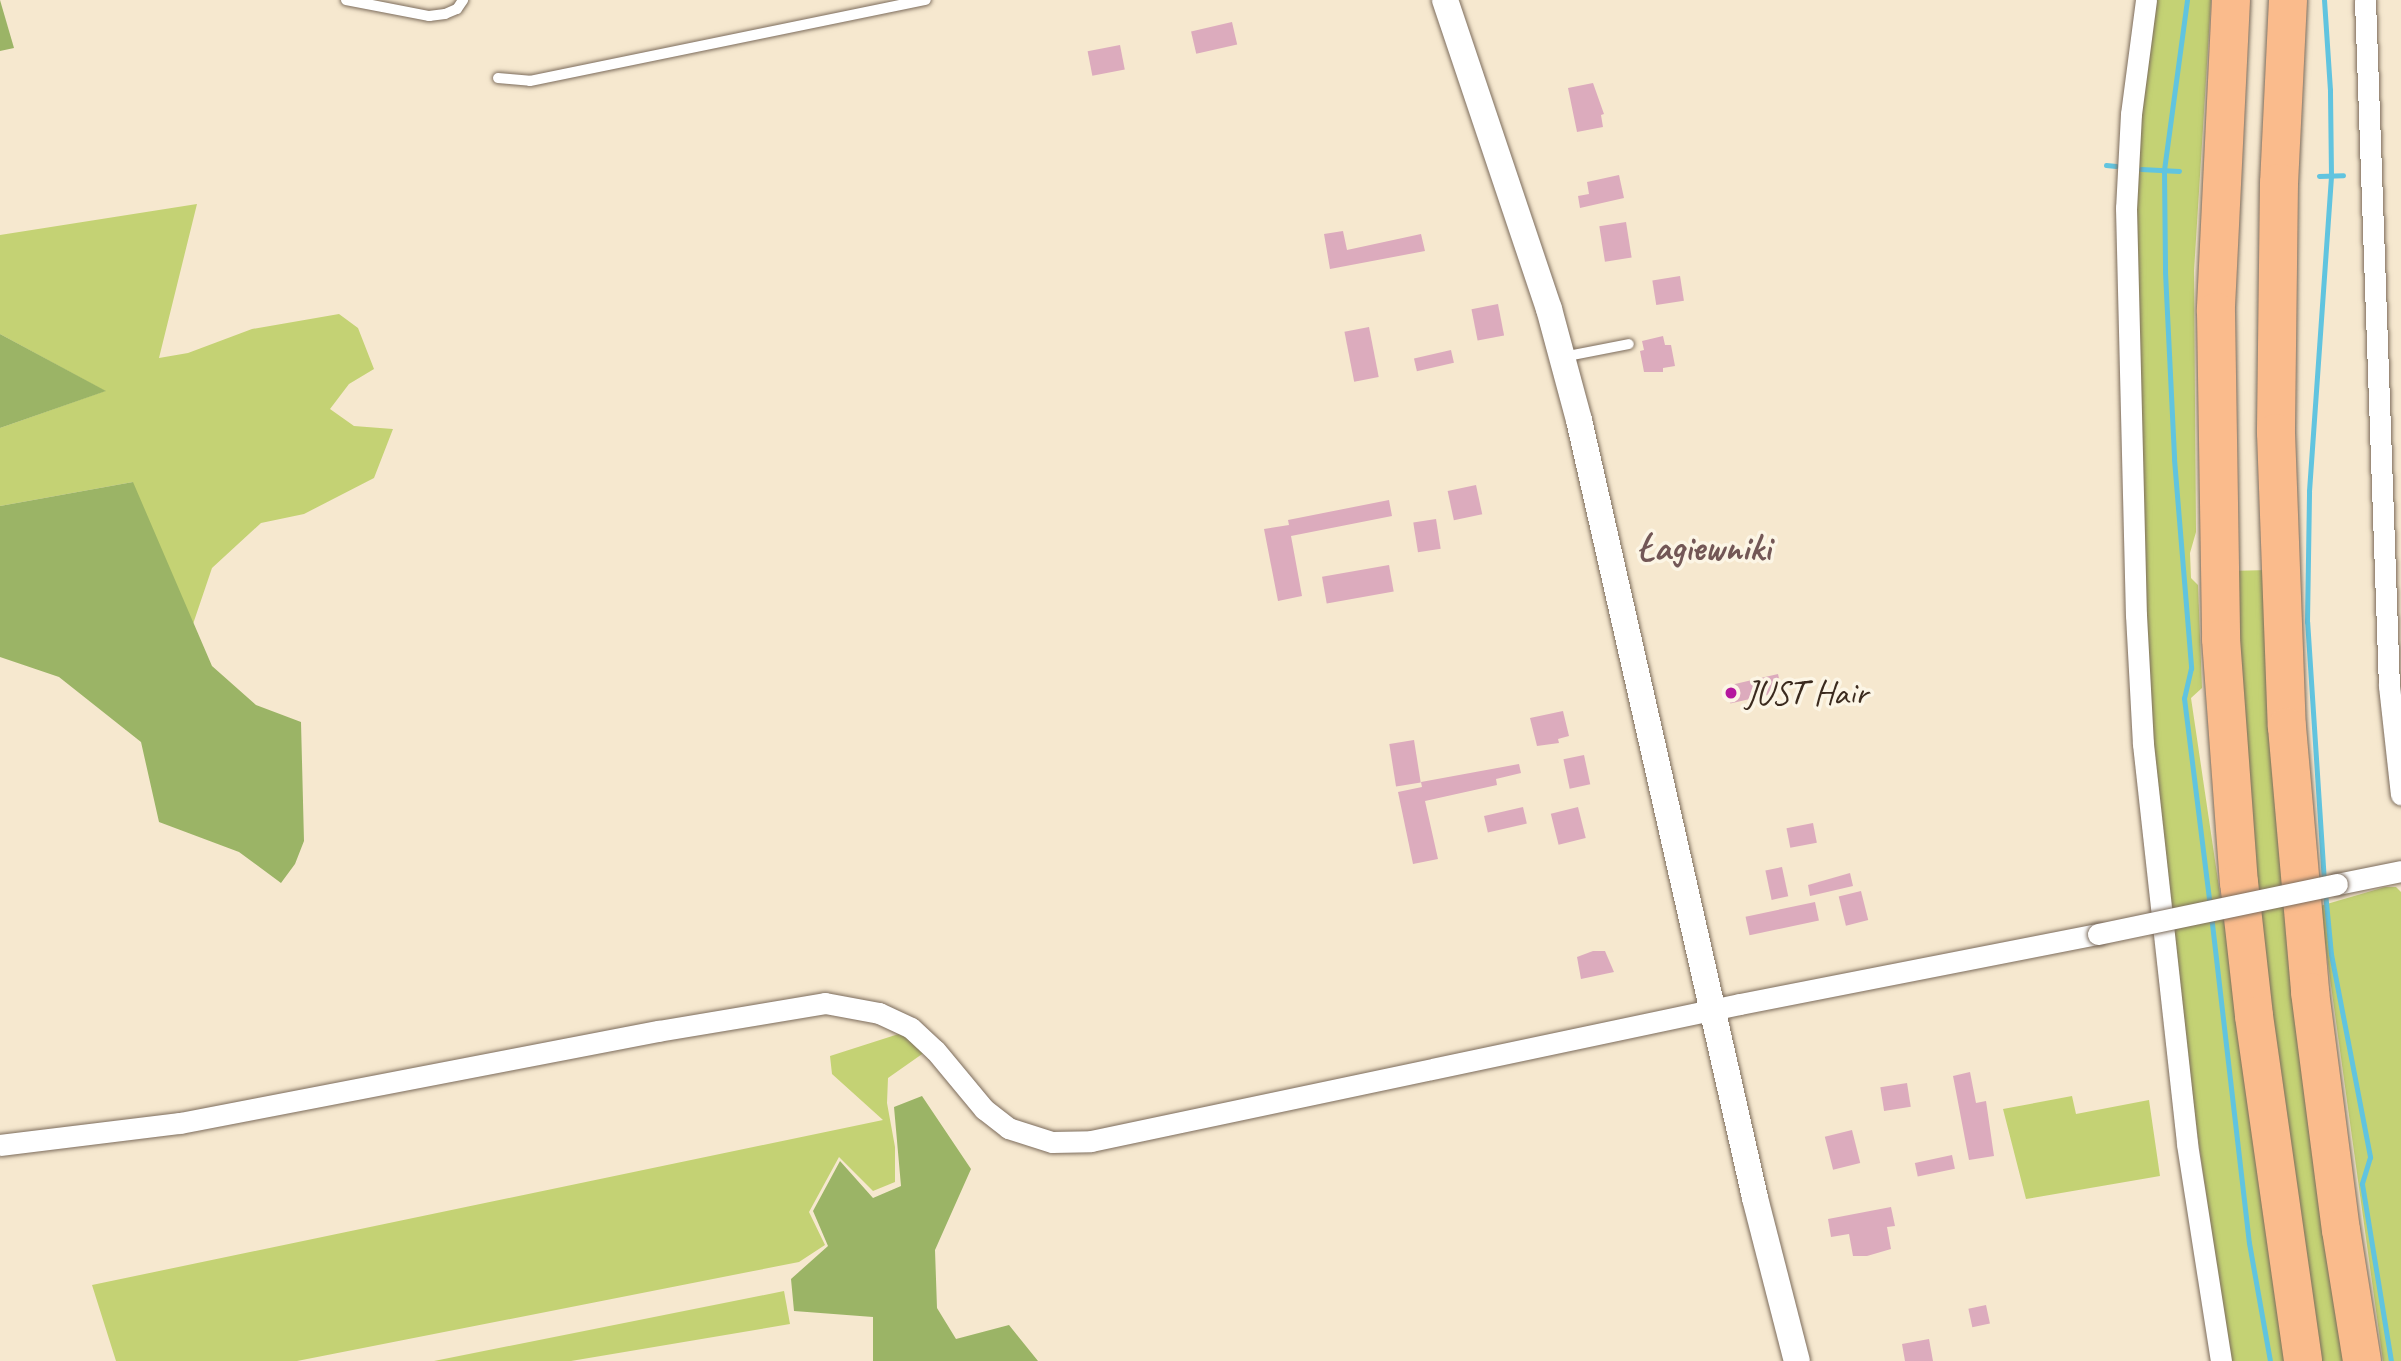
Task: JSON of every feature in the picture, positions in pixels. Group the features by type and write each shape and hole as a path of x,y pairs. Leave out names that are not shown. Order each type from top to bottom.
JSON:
{"highway":[{"path":"2231,0 2216,312 2216,459 2222,652 2239,882 2254,1016 2303,1361"},
{"path":"2288,0 2279,183 2276,433 2287,727 2310,992 2341,1230 2362,1361"}],"street":[{"path":"1445,0 1563,357 1712,1010 1797,1361"},
{"path":"2146,0 2131,114 2126,208 2134,562 2143,744 2187,1144 2221,1361"},
{"path":"2365,0 2389,686 2401,794"},
{"path":"0,1145 180,1123 658,1031 825,1003 879,1013 911,1028 935,1050 984,1109 1008,1128 1052,1142 1091,1141 1712,1010 2401,871"}],"lane":[{"path":"346,0 429,16 446,14 457,9 463,0"},
{"path":"498,78 530,81 926,0"},
{"path":"1563,357 1629,344"}],"green space":[{"path":"0,0 14,48 0,51"},
{"path":"2156,0 2211,0 2194,271 2196,532 2190,553 2191,578 2198,585 2202,688 2191,698 2289,1361 2230,1361 2182,1026 2150,752 2133,208 2134,158"},
{"path":"197,204 159,358 188,353 252,329 339,314 358,328 374,369 349,384 330,409 354,426 393,429 374,478 304,514 261,523 212,568 192,627 125,730 133,482 0,506 0,428 105,391 0,334 0,235"},
{"path":"0,334 106,391 0,428"},
{"path":"133,482 212,666 256,705 301,722 304,841 295,864 281,883 239,852 159,822 141,742 59,677 0,657 0,506"},
{"path":"2268,570 2348,1361 2314,1361 2279,1142 2230,571"},
{"path":"2385,887 2396,887 2401,892 2401,1361 2383,1361 2320,906"},
{"path":"908,1031 925,1052 888,1078 887,1103 895,1147 895,1182 873,1191 839,1157 809,1212 825,1245 799,1262 297,1361 116,1361 92,1285 883,1120 832,1074 830,1056"},
{"path":"922,1096 971,1169 935,1250 937,1308 956,1339 1009,1325 1038,1361 873,1361 873,1317 794,1311 791,1279 828,1246 813,1211 840,1161 873,1198 901,1186 894,1107"},
{"path":"2072,1096 2076,1114 2149,1100 2160,1176 2026,1199 2003,1109"},
{"path":"784,1291 790,1324 571,1361 434,1361"}],"building":[{"path":"1232,22 1237,44 1196,54 1191,31"},
{"path":"1120,45 1125,70 1092,76 1088,51"},
{"path":"1593,83 1604,114 1601,115 1603,127 1577,132 1568,88"},
{"path":"1619,175 1624,198 1580,208 1578,196 1589,194 1587,182"},
{"path":"1626,222 1632,258 1605,262 1599,226"},
{"path":"1343,231 1347,250 1421,234 1425,251 1330,269 1324,234"},
{"path":"1680,276 1684,301 1656,305 1652,280"},
{"path":"1498,304 1504,335 1478,341 1471,309"},
{"path":"1369,327 1379,377 1354,382 1344,332"},
{"path":"1663,336 1665,345 1671,345 1675,366 1663,368 1663,372 1644,372 1640,351 1644,350 1642,341"},
{"path":"1451,350 1454,363 1417,371 1414,359"},
{"path":"1476,485 1482,514 1454,520 1448,491"},
{"path":"1389,500 1392,516 1291,536 1302,596 1278,601 1264,529 1289,525 1288,520"},
{"path":"1436,519 1441,549 1418,552 1413,523"},
{"path":"1389,565 1394,592 1327,603 1322,577"},
{"path":"1778,674 1782,692 1730,703 1726,686"},
{"path":"1563,711 1569,736 1558,739 1559,743 1537,746 1530,718"},
{"path":"1414,740 1421,782 1396,786 1389,744"},
{"path":"1584,755 1590,784 1570,789 1563,759"},
{"path":"1519,764 1521,773 1496,779 1497,785 1425,801 1438,859 1413,864 1398,792 1422,787 1421,782"},
{"path":"1523,807 1527,824 1488,833 1484,816"},
{"path":"1578,807 1586,838 1559,845 1551,814"},
{"path":"1813,823 1817,843 1790,848 1786,828"},
{"path":"1782,867 1788,896 1772,900 1765,871"},
{"path":"1850,873 1853,886 1810,896 1808,885"},
{"path":"1861,891 1868,920 1846,926 1839,897"},
{"path":"1815,902 1819,921 1750,935 1746,917"},
{"path":"1593,951 1605,951 1614,972 1581,979 1577,957"},
{"path":"1970,1072 1976,1103 1986,1101 1994,1156 1969,1160 1953,1076"},
{"path":"1907,1083 1911,1107 1884,1111 1880,1087"},
{"path":"1852,1130 1860,1163 1833,1170 1825,1137"},
{"path":"1952,1155 1955,1169 1918,1177 1915,1163"},
{"path":"1891,1207 1895,1226 1887,1227 1891,1249 1867,1256 1853,1256 1849,1234 1831,1237 1828,1219"},
{"path":"1986,1305 1990,1324 1972,1327 1968,1309"},
{"path":"1929,1339 1933,1361 1905,1361 1902,1344"}],"waterway":[{"path":"2187,0 2164,171 2165,272 2174,459 2191,668 2184,698 2210,906"},
{"path":"2324,0 2330,90 2331,175 2309,491 2307,622 2324,882"},
{"path":"2106,165 2116,166"},
{"path":"2141,169 2179,171"},
{"path":"2319,176 2343,175"},
{"path":"2325,892 2331,954 2370,1157 2362,1184 2391,1361"},
{"path":"2211,915 2249,1243 2270,1361"}],"place":[{"name":"JUST Hair","path":"1731,693"}],"district":[{"name":"Łagiewniki","path":"1704,548"}]}
